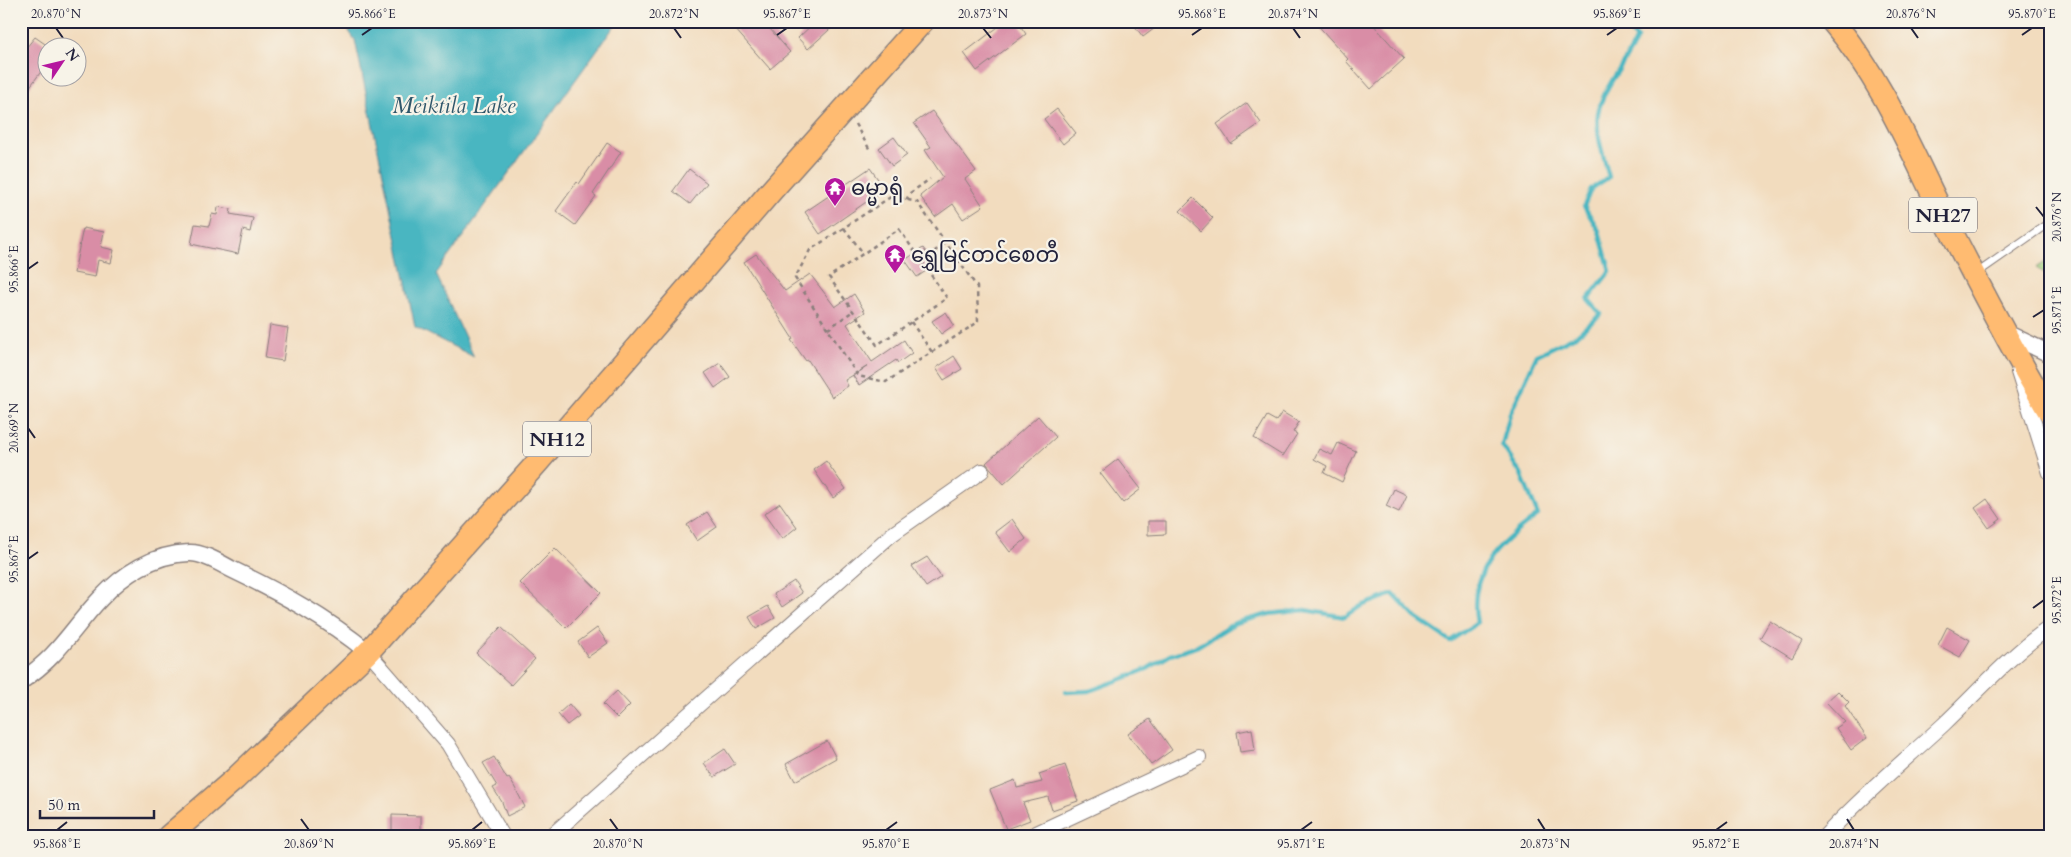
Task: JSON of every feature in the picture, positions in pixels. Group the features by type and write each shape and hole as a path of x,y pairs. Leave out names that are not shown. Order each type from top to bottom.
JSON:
{"highway":[{"name":"NH12","path":"169,836 235,778 368,652 537,464 845,108 923,21"},
{"name":"NH27","path":"1832,21 1870,73 1891,110 1974,275 2050,413"}],"street":[{"path":"2006,333 2050,354"},
{"path":"2006,333 2050,473"},
{"path":"552,836 891,535 982,470"},
{"path":"21,681 59,651 100,599 133,570 159,558 191,553 215,561 280,592 334,625 368,652 448,744 503,836"},
{"path":"1825,836 1858,800 1942,726 2021,647 2050,627"},
{"path":"1030,836 1199,757"}],"lane":[{"path":"1974,275 2050,222"}],"path":[{"path":"845,108 870,150"},
{"path":"906,200 910,193 930,179"},
{"path":"892,196 906,200 917,202 977,287 978,322 886,382 858,376 795,278 810,250 892,196"},
{"path":"844,228 863,253"},
{"path":"899,228 947,298 877,345 829,277 863,253 899,228"},
{"path":"921,261 946,243"},
{"path":"828,329 853,311"},
{"path":"911,322 932,353"}],"green space":[{"path":"2050,259 2050,276 2036,268"}],"water":[{"name":"Meiktila Lake","path":"342,21 618,21 436,274 474,357 415,327 355,40"}],"building":[{"path":"743,21 763,21 790,52 770,69 735,29"},
{"path":"816,21 839,21 808,49 798,38"},
{"path":"1006,21 1017,21 1026,34 977,71 964,53"},
{"path":"1131,21 1149,21 1155,28 1143,37"},
{"path":"1314,21 1370,21 1404,59 1371,89 1346,61 1348,59"},
{"path":"35,37 38,39 38,76 29,88 21,82 21,54"},
{"path":"1247,103 1261,123 1231,144 1217,124"},
{"path":"1057,109 1076,133 1063,144 1044,119"},
{"path":"932,111 976,171 965,179 983,206 963,219 953,204 935,217 920,196 943,177 925,150 931,147 914,123"},
{"path":"894,137 907,155 892,166 879,148"},
{"path":"607,143 621,152 593,194 596,196 575,225 556,211 577,182 579,184"},
{"name":"ဓမ္မာရုံ","path":"870,168 885,189 820,234 805,212"},
{"path":"689,169 707,183 690,204 673,191"},
{"path":"1193,198 1213,218 1201,231 1180,211"},
{"path":"218,207 231,209 230,214 253,218 250,232 243,230 238,254 191,244 195,224 209,226 212,214 217,215"},
{"path":"83,228 104,232 101,247 114,250 111,263 98,260 95,277 74,273"},
{"path":"923,248 935,265 917,277 905,260"},
{"path":"756,254 785,291 810,274 835,307 854,294 865,312 847,324 872,362 904,340 912,353 898,363 896,360 859,385 853,376 868,366 845,380 848,386 832,397 808,360 806,361 791,340 793,339 744,262"},
{"path":"946,312 954,325 941,334 932,321"},
{"path":"270,325 288,328 283,361 265,358"},
{"path":"954,356 962,369 944,380 936,368"},
{"path":"720,363 730,377 715,388 705,373"},
{"path":"1282,412 1299,422 1293,432 1297,434 1283,456 1254,438 1267,416 1276,421"},
{"path":"1038,416 1056,437 1004,484 986,463"},
{"path":"1338,443 1356,451 1342,482 1324,473 1327,466 1314,459 1319,449 1332,455"},
{"path":"1118,459 1141,489 1123,503 1100,473"},
{"path":"826,461 846,489 833,498 814,470"},
{"path":"1394,489 1407,495 1399,512 1386,506"},
{"path":"1987,499 2001,519 1989,528 1975,508"},
{"path":"780,503 797,527 782,539 764,514"},
{"path":"707,512 717,527 697,541 687,525"},
{"path":"1012,519 1026,539 1010,552 995,532"},
{"path":"1148,521 1166,521 1166,534 1148,535"},
{"path":"555,548 601,593 566,628 520,583"},
{"path":"927,557 941,577 926,587 912,566"},
{"path":"794,581 802,593 782,607 774,594"},
{"path":"768,606 775,618 756,629 749,617"},
{"path":"1770,621 1802,641 1792,658 1760,638"},
{"path":"501,627 535,659 511,685 476,653"},
{"path":"1947,627 1970,640 1960,657 1938,645"},
{"path":"597,628 608,643 588,657 578,642"},
{"path":"617,691 630,705 617,718 603,704"},
{"path":"1838,691 1849,702 1845,706 1867,738 1851,750 1836,728 1845,722 1826,702"},
{"path":"569,704 579,716 567,725 558,714"},
{"path":"1150,719 1172,750 1151,765 1128,734"},
{"path":"1252,729 1255,750 1240,752 1237,732"},
{"path":"827,741 836,758 795,781 786,764"},
{"path":"725,749 735,764 714,777 704,763"},
{"path":"494,757 507,779 509,778 514,786 525,807 507,816 502,802 493,788 497,786 483,763"},
{"path":"1065,765 1078,801 1052,810 1048,797 1023,803 1030,820 1006,829 990,790 1015,780 1017,788 1042,782 1039,774"},
{"path":"392,815 421,816 421,836 392,836"}],"waterway":[{"path":"1066,692 1089,691 1119,680 1147,669 1170,655 1196,647 1235,623 1269,614 1305,610 1345,617 1361,606 1393,594 1415,617 1450,641 1477,623 1475,605 1477,589 1489,560 1499,548 1538,515 1521,474 1502,445 1510,414 1537,355 1577,335 1601,314 1588,299 1610,271 1599,231 1584,206 1591,189 1609,177 1599,137 1598,113 1610,84 1637,38 1617,21"}],"place":[{"name":"ဓမ္မာရုံ","path":"835,207"},
{"name":"ရွှေမြင်တင်စေတီ","path":"895,274"}]}
